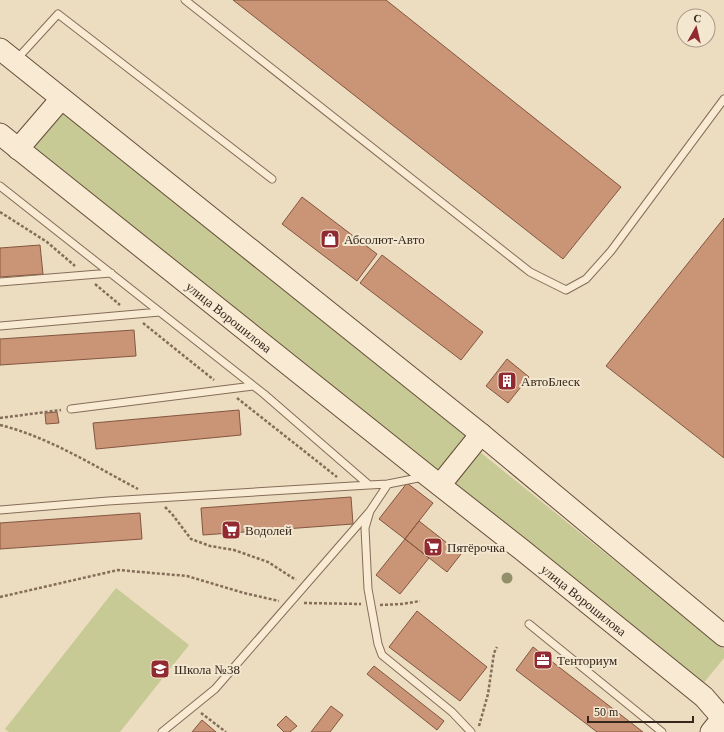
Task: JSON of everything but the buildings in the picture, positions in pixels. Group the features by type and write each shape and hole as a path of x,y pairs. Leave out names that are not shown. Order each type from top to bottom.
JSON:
{"main road":[{"path":"7,55 481,434 724,636"},
{"path":"18,149 61,99"},
{"name":"улица Ворошилова","path":"0,134 521,549 704,697 720,721"},
{"path":"434,481 481,434"}],"lane":[{"path":"185,0 530,272 566,290 586,279 611,251 724,99"},
{"path":"7,55 58,14 272,179"},
{"path":"0,186 253,386 369,485"},
{"path":"0,282 111,273"},
{"path":"0,326 160,312"},
{"path":"71,409 253,386"},
{"path":"0,510 434,481"},
{"path":"162,732 215,689 370,511 388,484"},
{"path":"370,511 366,528 368,589 378,644 382,655 452,712 471,732"},
{"path":"529,624 662,732"}],"path":[{"path":"0,212 46,242 132,315 350,487"},
{"path":"0,418 71,409"},
{"path":"0,597 118,570 187,576 244,593 290,603 402,604 420,601"},
{"path":"477,732 488,694 494,653 497,647"},
{"path":"194,706 226,732"}],"green space":[{"path":"61,99 481,434 440,485 18,149"},
{"path":"480,452 724,649 724,658 702,685 453,484"},
{"path":"116,588 189,645 120,732 9,732 5,729"}],"place":[{"name":"Абсолют-Авто","path":"330,239"},
{"name":"АвтоБлеск","path":"507,381"},
{"name":"Водолей","path":"231,530"},
{"name":"Пятёрочка","path":"433,547"},
{"name":"Тенториум","path":"543,660"},
{"name":"Школа №38","path":"160,669"}]}
